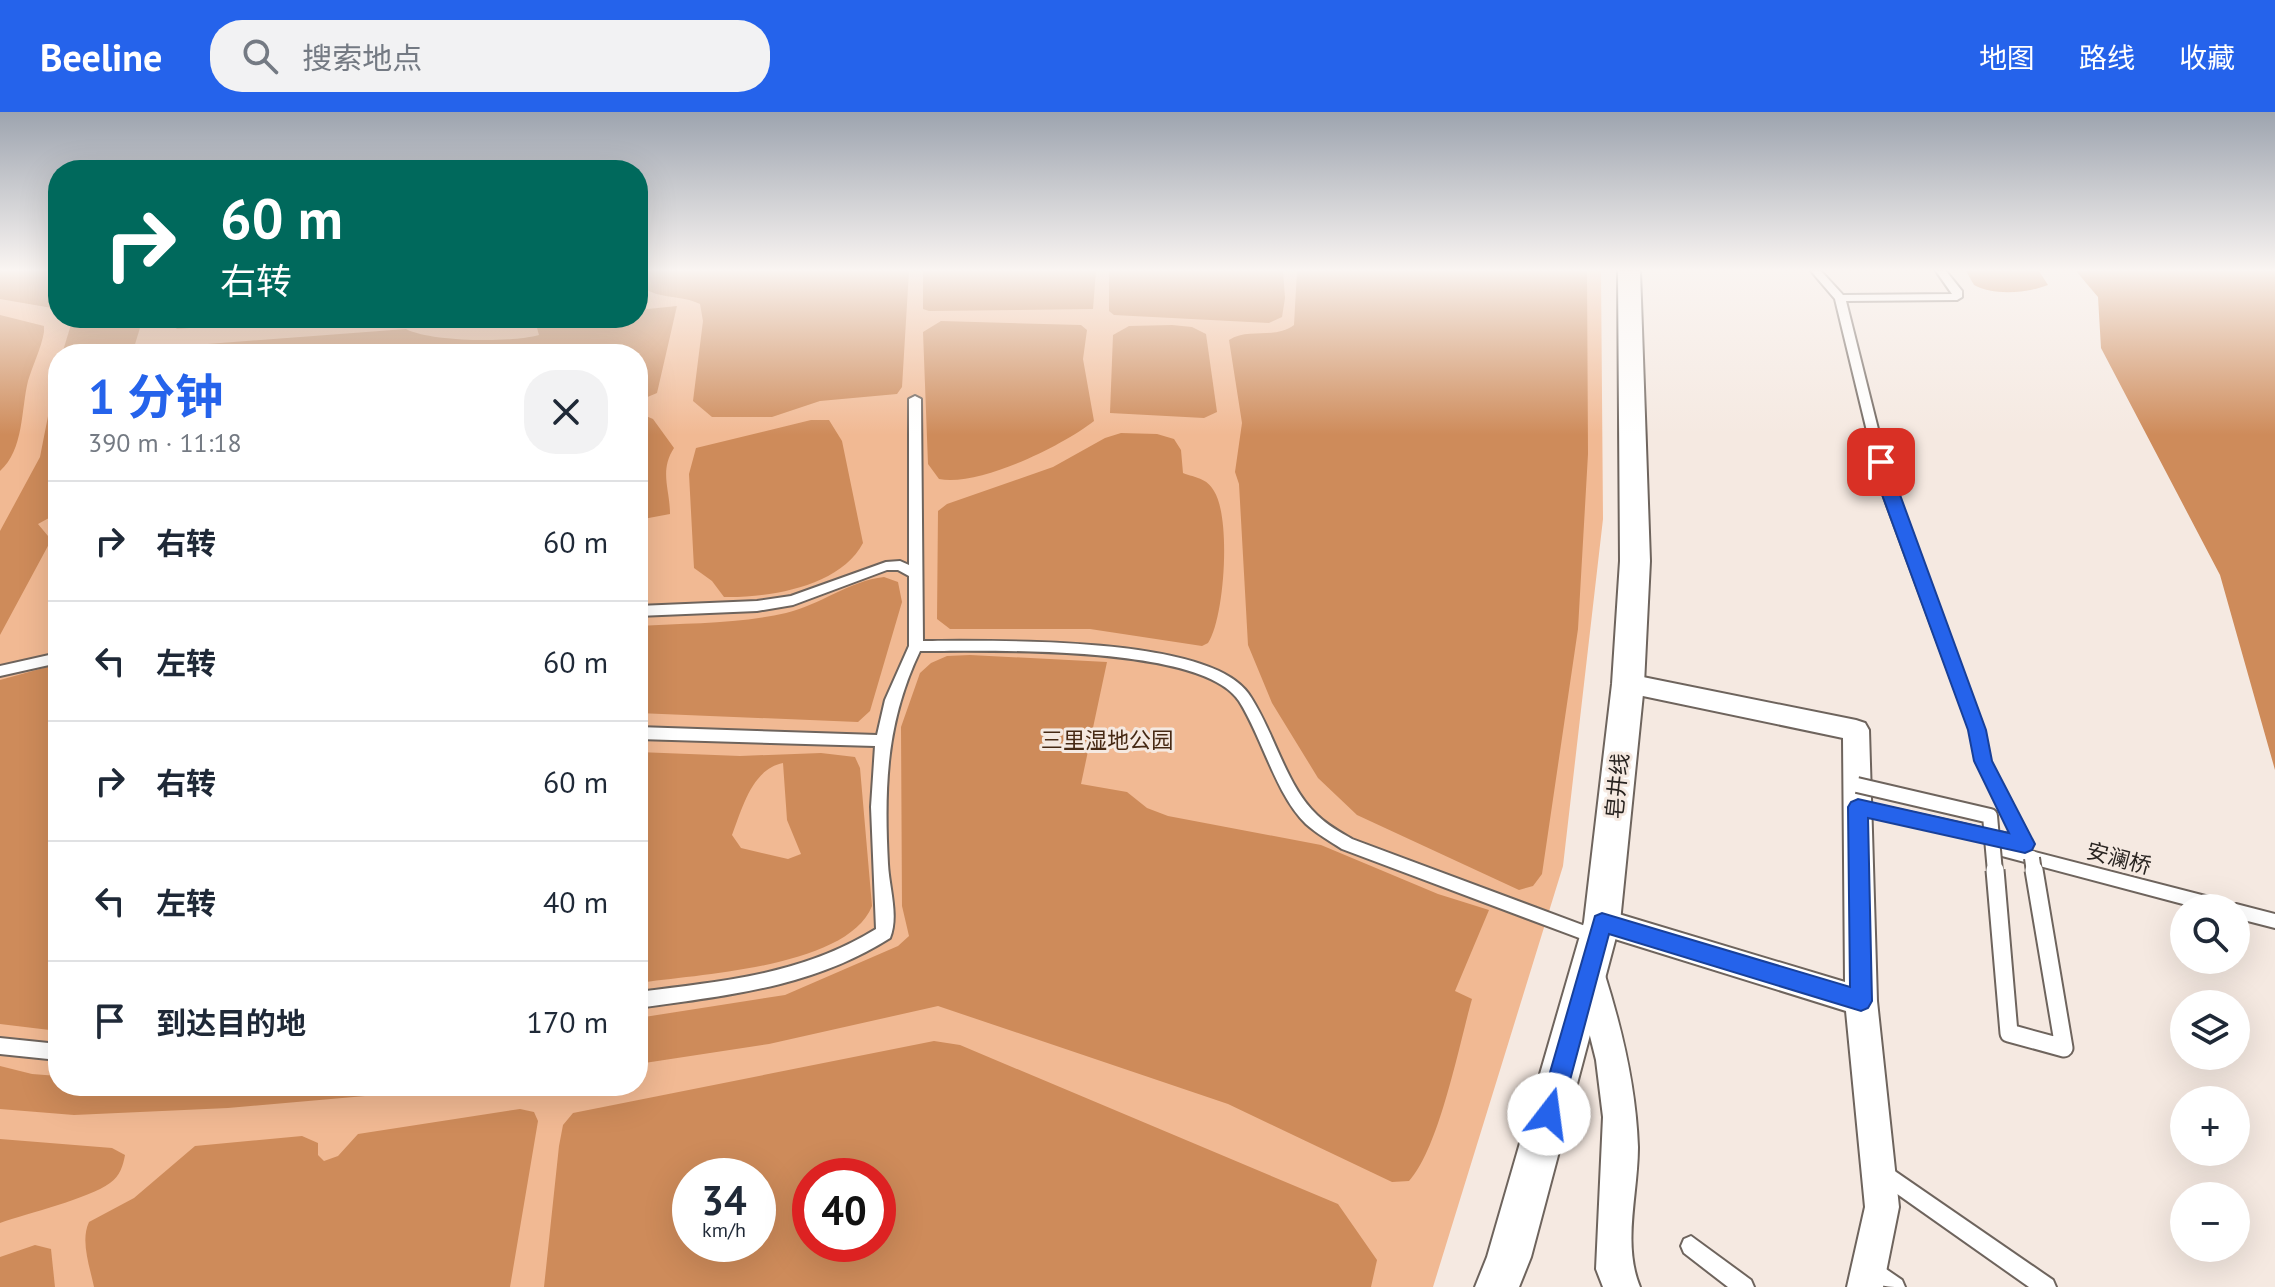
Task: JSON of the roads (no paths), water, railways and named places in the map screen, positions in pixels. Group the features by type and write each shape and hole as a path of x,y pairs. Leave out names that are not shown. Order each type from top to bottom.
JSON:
{"street":[{"name":"皂井线","path":"1497,1287 1509,1257 1600,930 1628,684 1635,561 1630,326"},
{"path":"1628,684 1856,730 1861,1001 1882,1207 1867,1277"},
{"path":"1600,930 1861,1001"},
{"path":"1589,972 1611,1040 1619,1093 1622,1143 1612,1265 1622,1287"}],"lane":[{"path":"1847,326 1887,489 1977,730 1983,761 2025,844 1858,796"},
{"path":"648,999 783,979 865,947 884,933 886,908 880,880 878,802 884,719 899,675 916,646 913,573 915,399"},
{"path":"648,611 745,607 793,600 886,566 900,565 913,573"},
{"path":"916,646 1016,646 1110,652 1208,669 1232,682 1241,693 1305,813 1324,830 1347,844 1600,930"},
{"path":"0,671 48,660"},
{"path":"648,733 882,741"},
{"path":"1858,796 1990,816 2009,1033 2064,1048 2032,858"},
{"name":"安澜桥","path":"2002,850 2171,894"},
{"path":"2250,915 2275,921"},
{"path":"0,1046 48,1051"},
{"path":"1878,1169 2046,1287"},
{"path":"1691,1246 1744,1287"},
{"path":"1867,1277 1895,1287"}],"park label":[{"name":"三里湿地公园","path":"1107,740"}]}
